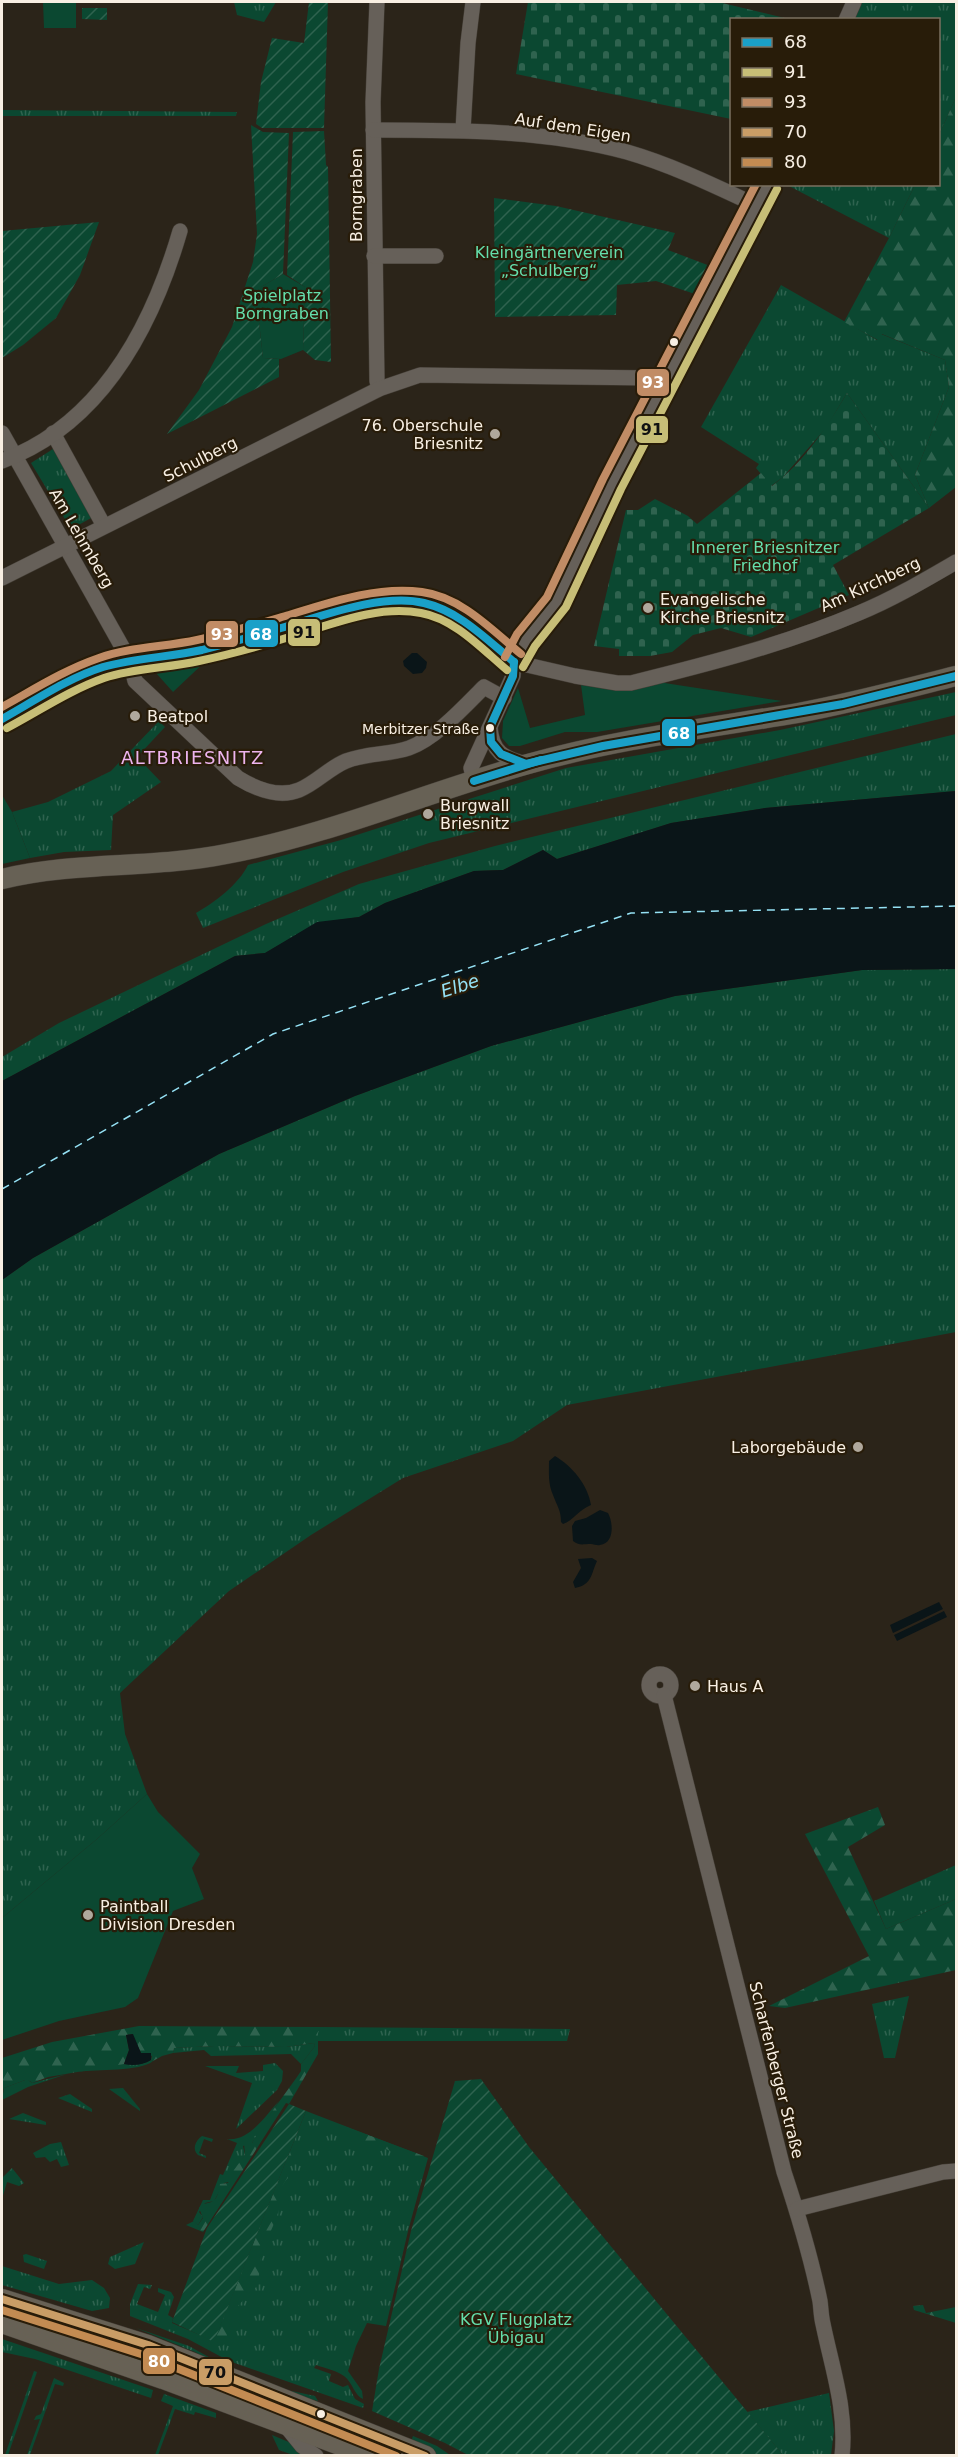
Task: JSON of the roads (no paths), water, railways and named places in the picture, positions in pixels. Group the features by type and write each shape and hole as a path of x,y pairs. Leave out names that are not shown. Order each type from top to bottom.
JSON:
{"main road":[{"path":"2,879 73,867 189,860 228,854 334,826 526,764 603,746 843,704 957,676"},
{"path":"2,2299 148,2345 377,2446 426,2456"},
{"path":"2,2323 163,2379 369,2456"}],"street":[{"name":"Borngraben","path":"377,2 374,33 373,130 374,256 379,389"},
{"path":"463,130 473,2"},
{"path":"847,18 854,2"},
{"name":"Auf dem Eigen","path":"373,130 463,130 564,141 626,152 669,166 758,206"},
{"path":"474,781 471,768 513,676 514,662 525,640 556,603 612,484 767,186"},
{"path":"8,458 53,433 82,411 113,377 155,306 180,231"},
{"path":"374,256 436,256"},
{"name":"Schulberg","path":"2,578 379,389 420,375 653,378 666,383"},
{"name":"Am Lehmberg","path":"2,433 8,458 67,546 130,661"},
{"name":"Am Lehmberg","path":"53,433 104,526"},
{"name":"Am Kirchberg","path":"514,662 617,683 658,676 714,662 848,617 884,601 957,562"},
{"path":"2,719 78,677 104,667 231,643 348,608 406,601 431,604 452,612 514,662"},
{"path":"130,661 135,681 220,762 238,778 254,787 270,792 300,790 347,760 412,747 432,734 484,687 504,698"},
{"path":"490,727 491,742 497,750 513,760 526,764"},
{"name":"Scharfenberger Straße","path":"664,1695 784,2172 797,2209 820,2302 822,2321 841,2401 844,2434 842,2456"},
{"path":"797,2209 943,2172 957,2171"},
{"path":"285,2425 302,2446 316,2456"}],"water":[{"path":"412,653 417,653 427,662 422,673 413,674 404,666 403,661"},
{"name":"Elbe","path":"956,791 956,969 862,970 675,996 491,1046 355,1096 219,1154 33,1258 2,1280 2,1081 235,956 265,953 317,922 359,917 385,903 474,871 503,870 543,850 557,859 671,823 765,808"},
{"path":"555,1456 578,1477 591,1505 563,1524 550,1483 549,1461"},
{"path":"600,1510 608,1513 610,1517 612,1532 608,1540 598,1545 579,1544 573,1541 572,1526 575,1521"},
{"path":"592,1558 597,1561 588,1582 575,1588 573,1582 581,1568 578,1559"},
{"path":"939,1602 943,1609 893,1633 890,1625"},
{"path":"944,1611 947,1617 897,1641 894,1635"},
{"path":"133,2034 141,2053 151,2053 151,2060 138,2065 124,2064 129,2050 126,2035"}],"place":[{"name":"76. Oberschule Briesnitz","path":"495,434"},
{"name":"Evangelische Kirche Briesnitz","path":"648,608"},
{"name":"Beatpol","path":"135,716"},
{"name":"Merbitzer Straße","path":"490,728"},
{"name":"Burgwall Briesnitz","path":"428,814"},
{"name":"Laborgebäude","path":"858,1447"},
{"name":"Haus A","path":"695,1686"},
{"name":"Paintball Division Dresden","path":"88,1915"}],"district":[{"name":"ALTBRIESNITZ","path":"193,758"}],"park label":[{"name":"Kleingärtnerverein „Schulberg“","path":"549,261"},
{"name":"Spielplatz Borngraben","path":"282,304"},
{"name":"Innerer Briesnitzer Friedhof","path":"765,556"},
{"name":"KGV Flugplatz Übigau","path":"516,2328"}]}
